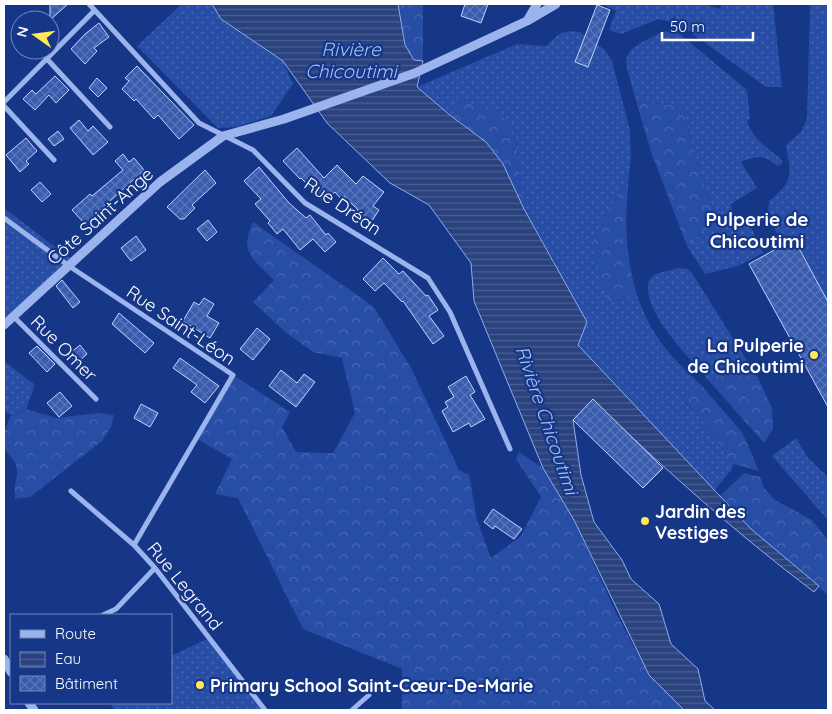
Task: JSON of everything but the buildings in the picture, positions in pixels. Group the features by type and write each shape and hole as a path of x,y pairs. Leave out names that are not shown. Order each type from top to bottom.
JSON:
{"street":[{"name":"Rue Dréan","path":"89,4 199,122 253,150 305,203 428,278 450,312 510,449"},
{"path":"527,21 536,4"},
{"path":"223,136 284,119 415,73 527,21 556,4"},
{"path":"60,46 94,11"},
{"path":"4,102 46,60"},
{"path":"50,60 110,127"},
{"path":"4,106 54,160"},
{"name":"Côte Saint-Ange","path":"4,325 160,182 223,136"},
{"name":"Rue Saint-Léon","path":"4,218 69,266 233,375 134,545"},
{"name":"Rue Omer","path":"13,316 96,398"},
{"name":"Rue Legrand","path":"71,491 134,545 155,568 265,710"},
{"path":"105,614 116,608 155,568"},
{"path":"352,710 369,695"}],"green space":[{"path":"182,4 212,4 221,19 283,61 293,84 271,116 237,127 218,128 137,46"},
{"path":"398,4 423,4 423,61 414,60 405,44"},
{"path":"602,4 704,4 719,9 722,4 773,4 782,87 766,87 679,24 659,19 621,34 609,30 616,11"},
{"path":"810,4 828,4 828,302 794,237 781,243 768,213 769,201 783,188 789,177 786,145 800,133 807,119"},
{"path":"569,31 580,32 585,36 575,62 588,67 597,44 605,50 612,61 630,130 631,156 629,175 595,235 608,303 637,295 655,334 680,364 701,385 684,401 700,418 733,464 732,469 714,491 578,345 556,264 524,209 516,140 462,102 451,116 417,87 517,44 546,46 559,34"},
{"path":"664,31 680,34 747,90 750,119 747,121 753,134 782,160 782,164 777,166 768,159 760,157 741,162 757,188 731,204 732,211 717,219 704,186 682,106 636,101 628,73 626,64 627,57 631,51 638,45"},
{"path":"462,101 501,114 516,140 524,209 503,164 486,142 451,116"},
{"path":"636,101 682,106 704,186 717,219 687,246 651,152"},
{"path":"629,175 627,236 630,264 637,295 607,303 593,247 595,234"},
{"path":"4,208 71,259 4,321"},
{"path":"717,219 718,227 749,223 763,253 738,266 705,274 687,246"},
{"path":"253,222 374,307 412,370 459,470 469,475 477,520 491,558 521,536 541,497 516,459 519,452 543,468 574,520 616,613 649,675 684,710 402,710 402,669 303,629 238,498 215,494 232,459 197,439 233,375 290,412 282,427 296,452 333,453 355,413 342,358 313,352 285,332 253,302 274,280 250,255 247,241"},
{"path":"679,268 687,269 692,273 759,380 725,375 710,382 680,348 659,320 648,292 649,280 655,274"},
{"path":"4,361 35,385 26,409 11,415 4,411"},
{"path":"725,375 759,380 772,408 773,429 764,443 710,382"},
{"path":"701,385 742,432 759,471 733,464 700,418 684,400"},
{"path":"26,409 56,418 97,413 114,415 111,427 102,441 30,497 15,499 17,468 11,456 4,449 4,433 11,415"},
{"path":"796,438 808,458 828,477 828,520 772,456"},
{"path":"744,473 760,477 764,488 775,500 812,520 828,540 828,595 751,529 719,497"},
{"name":"Primary School Saint-Cœur-De-Marie","path":"209,638 265,710 114,710 111,704 172,704 172,656"}],"water":[{"name":"Rivière Chicoutimi","path":"212,4 398,4 405,45 414,60 423,61 417,87 486,142 503,164 524,209 587,322 578,345 751,529 819,586 814,592 756,547 673,475 593,400 573,420 581,475 594,522 622,560 631,579 659,604 671,644 698,669 705,701 715,710 684,710 649,675 574,520 543,468 474,301 471,263 429,205 390,183 327,123 283,61 221,19"}],"place":[{"name":"La Pulperie de Chicoutimi","path":"814,355"},
{"name":"Jardin des Vestiges","path":"645,521"},
{"name":"Primary School Saint-Cœur-De-Marie","path":"200,685"}],"district":[{"name":"Pulperie de Chicoutimi","path":"757,230"}]}
